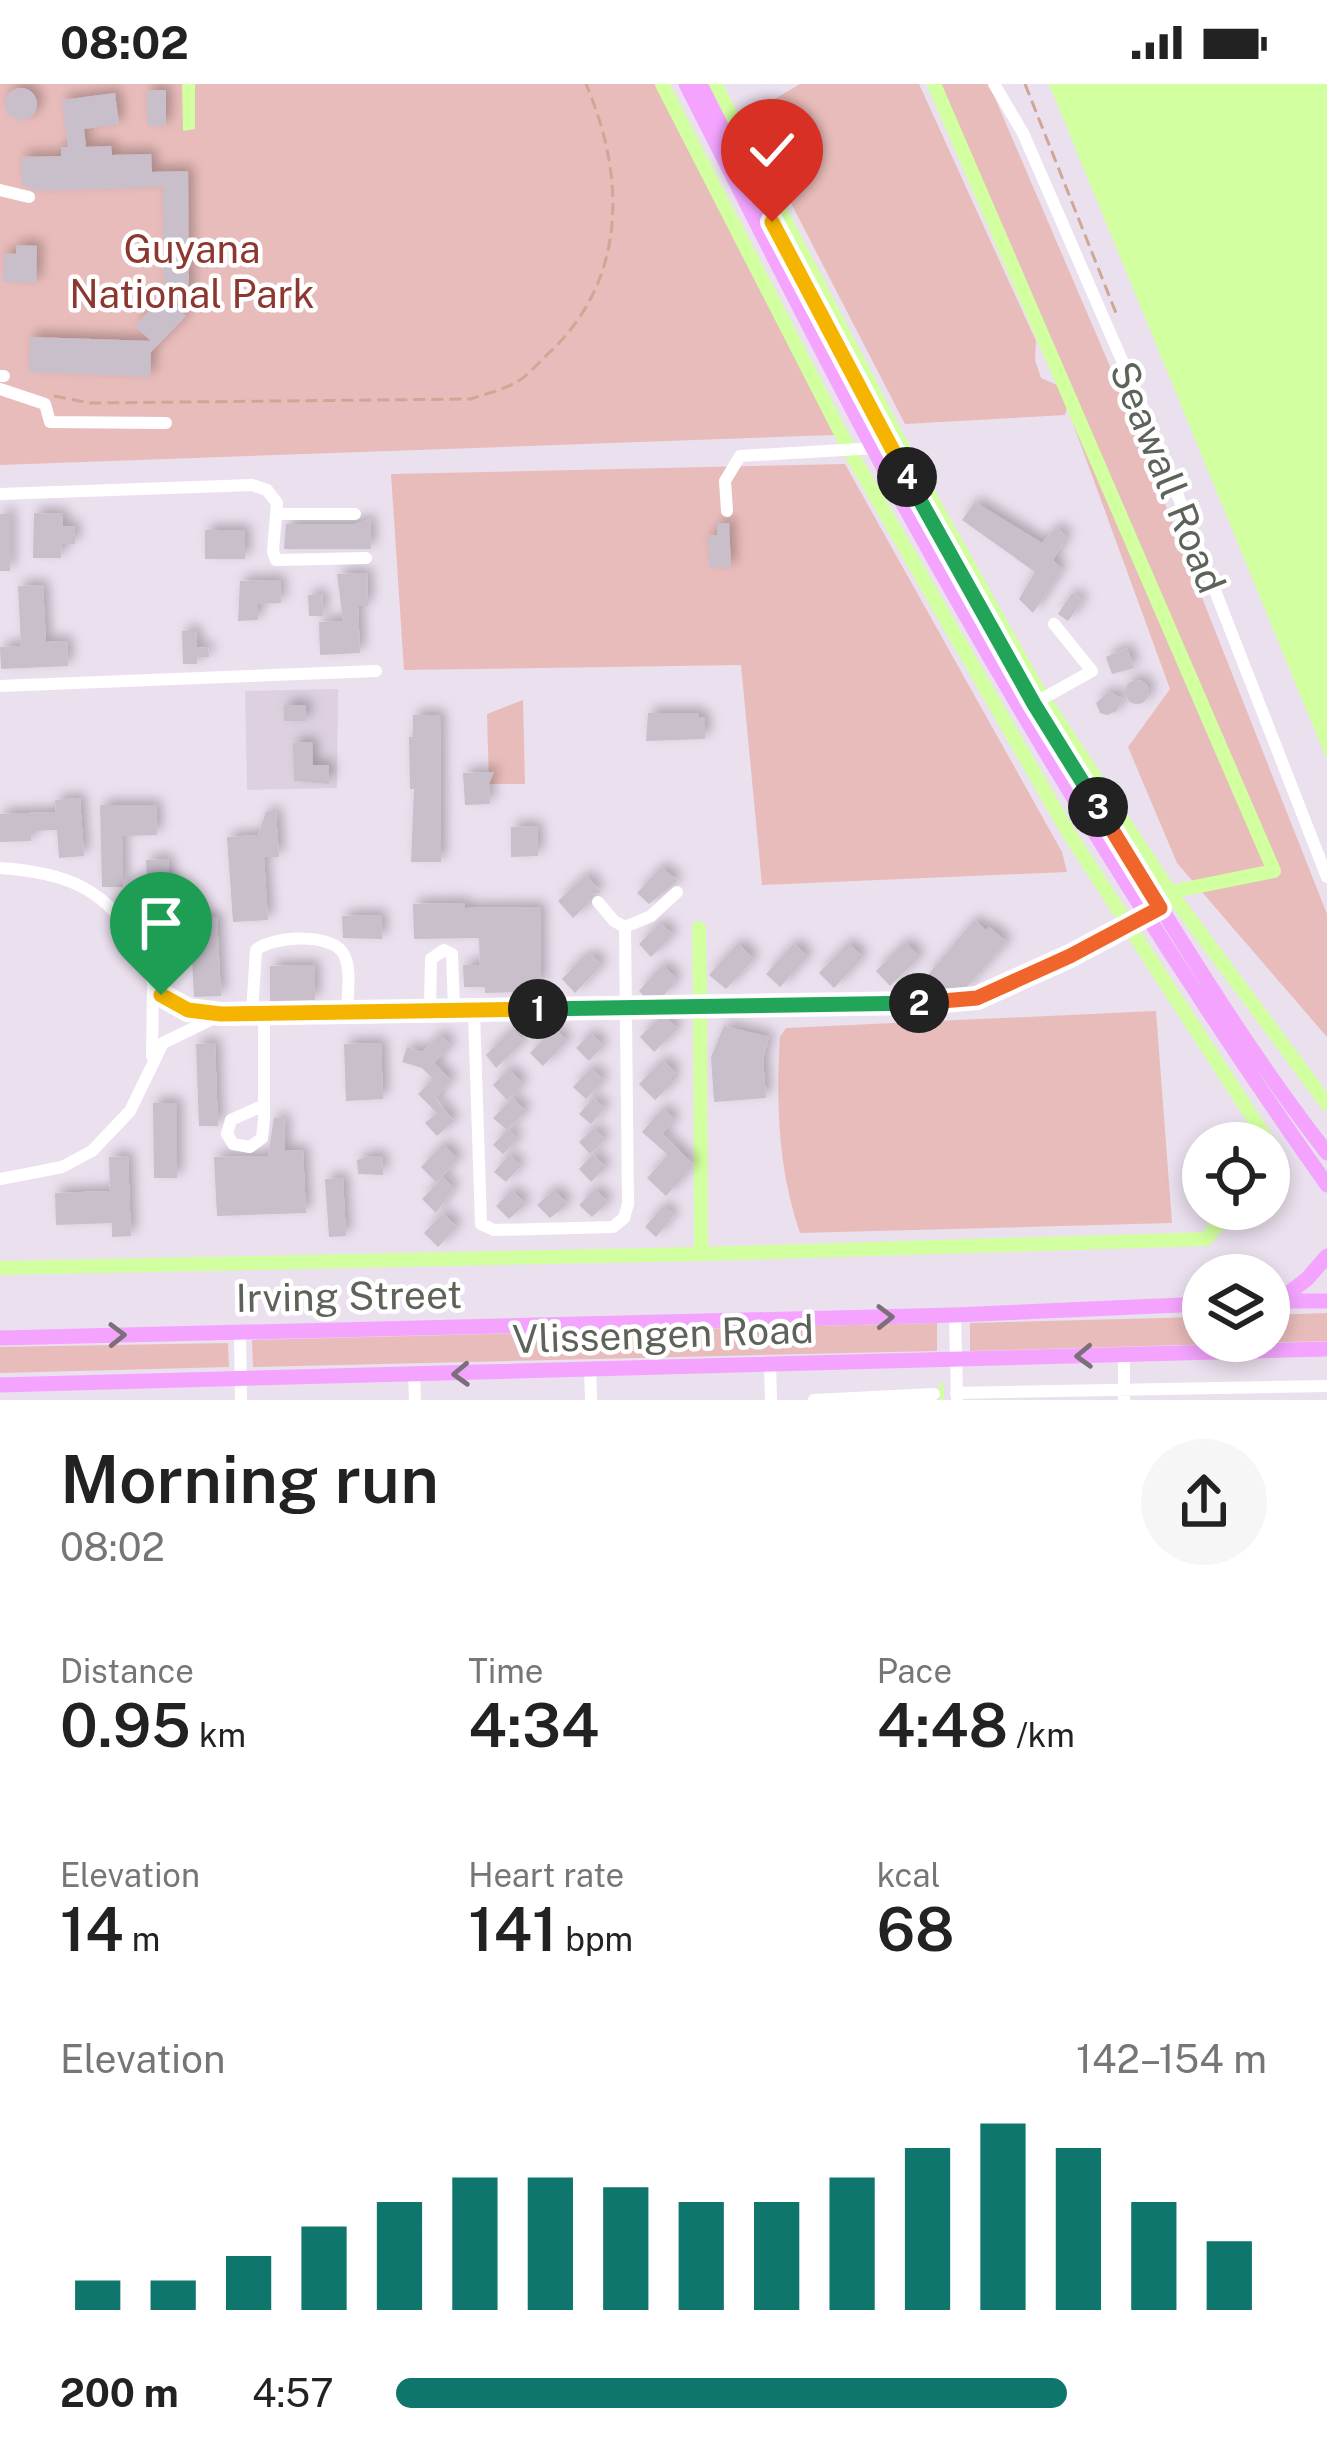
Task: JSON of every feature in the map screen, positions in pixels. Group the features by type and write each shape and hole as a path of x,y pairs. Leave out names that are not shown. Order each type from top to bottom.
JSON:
{"main road":[{"path":"686,84 875,449 1141,919 1327,1185"},
{"path":"700,84 875,449 1034,704 1141,919 1327,1153"},
{"path":"1290,1291 1307,1280 1327,1256"},
{"path":"1290,1301 1327,1301"},
{"name":"Irving Street","path":"0,1338 955,1315 1182,1305"},
{"name":"Vlissengen Road","path":"0,1385 1327,1349"}],"street":[{"name":"Seawall Road","path":"994,84 1033,154 1150,427 1327,877"},
{"path":"0,190 29,197"},
{"path":"1,380 45,404 50,422 166,422"},
{"path":"727,511 724,481 740,456 875,449"},
{"path":"0,494 252,485 267,490 277,503 276,560 366,558"},
{"path":"279,514 355,514"},
{"path":"1034,704 1092,671 1054,623"},
{"path":"0,686 376,671"},
{"path":"0,868 51,873 86,888 126,926 161,995 174,1005 221,1014 965,1001 1003,988 1141,919"},
{"path":"625,927 651,916 677,892"},
{"path":"598,902 625,927"},
{"path":"473,1012 482,1224 494,1230 608,1228 624,1218 628,1204 625,927"},
{"path":"264,1105 254,958 260,945 271,941 339,946 346,960 347,1012"},
{"path":"430,1010 431,959 443,950 454,958 454,1009"},
{"path":"149,974 155,1020 150,1066"},
{"path":"0,1180 49,1172 92,1151 130,1112 156,1053 171,1037 221,1014"},
{"path":"955,1315 956,1394 1327,1386"},
{"path":"240,1332 241,1400"},
{"path":"1124,1357 1124,1391"},
{"path":"770,1364 771,1400"},
{"path":"590,1368 591,1400"},
{"path":"414,1376 415,1400"},
{"path":"90,1382 90,1400"},
{"path":"814,1400 934,1394"}],"path":[{"path":"42,393 90,404 471,399 517,382 589,308 608,250 616,194 607,141 586,84"}],"shaded area":[{"path":"182,84 195,84 195,129 183,131"},
{"path":"1049,84 1327,84 1327,760"},
{"path":"338,689 337,788 247,790 245,691"}],"green space":[{"name":"Guyana National Park","path":"0,84 659,84 834,435 0,465"},
{"path":"800,84 919,84 1036,341 1041,378 1057,385 929,84 989,84 1118,385 1327,914 1327,1037 1177,863 1128,747 1170,689 1067,407 1065,415 905,424 746,116"},
{"path":"845,464 1062,852 1067,872 762,885 741,665 404,670 391,474"},
{"path":"523,700 525,784 489,784 487,714"},
{"path":"1156,1011 1172,1223 800,1233 780,1136 780,1037 786,1028"},
{"path":"1327,1313 1327,1341 1290,1342 1290,1314"},
{"path":"1182,1318 1182,1345 970,1351 970,1323"},
{"path":"937,1323 937,1351 253,1367 252,1340"},
{"path":"228,1343 229,1367 0,1373 0,1347"}],"building":[{"path":"21,88 32,93 37,104 32,115 21,120 10,115 5,104 10,93"},
{"path":"147,90 166,90 166,126 147,126"},
{"path":"115,93 119,124 84,129 86,147 111,146 112,155 151,154 152,172 188,171 189,301 170,301 186,316 151,352 150,377 29,372 30,337 151,341 135,326 164,296 163,187 38,191 22,185 21,157 61,156 61,147 68,147 62,100"},
{"path":"16,245 37,246 36,283 3,282 4,253 16,254"},
{"path":"975,502 1042,543 1056,527 1067,537 1053,560 1062,569 1033,613 1019,599 1035,572 962,520"},
{"path":"34,513 63,514 63,526 75,526 75,544 62,544 61,558 33,558"},
{"path":"0,514 10,514 10,571 0,571"},
{"path":"370,519 371,549 284,549 286,524 355,524"},
{"path":"717,523 729,523 731,567 709,568 708,536 717,535"},
{"path":"205,530 245,530 245,559 205,559"},
{"path":"367,573 368,606 358,606 360,653 320,655 319,622 343,621 337,574"},
{"path":"280,580 281,603 258,604 258,620 238,621 240,581"},
{"path":"43,585 46,642 67,641 68,666 1,669 0,647 21,646 18,586"},
{"path":"1072,593 1083,600 1068,621 1058,614"},
{"path":"322,594 323,616 309,616 308,595"},
{"path":"182,631 196,631 197,648 208,647 209,657 197,657 197,664 183,664"},
{"path":"1127,648 1134,668 1112,674 1106,657"},
{"path":"1137,680 1149,692 1137,704 1125,692"},
{"path":"1108,692 1123,698 1117,711 1107,715 1100,713 1096,703"},
{"path":"284,705 306,705 306,721 284,721"},
{"path":"648,713 699,713 699,718 705,717 705,739 646,741"},
{"path":"413,715 440,715 441,862 411,862 414,789 410,789 409,737 413,737"},
{"path":"312,742 313,765 329,765 329,784 294,781 293,743"},
{"path":"494,772 490,804 465,805 463,773"},
{"path":"80,798 84,856 59,858 57,830 31,831 31,841 0,842 0,814 56,812 55,800"},
{"path":"100,805 156,805 157,835 122,836 123,887 102,887"},
{"path":"266,812 276,812 279,857 264,857 268,920 233,922 227,837 258,835"},
{"path":"537,826 538,856 511,857 511,827"},
{"path":"168,859 172,919 217,917 221,996 194,997 191,941 151,944 146,860"},
{"path":"661,867 678,881 649,904 637,893"},
{"path":"586,875 601,892 590,895 588,904 573,918 558,901"},
{"path":"465,903 465,908 540,907 541,986 485,993 485,987 464,987 463,965 480,965 479,938 414,939 413,904"},
{"path":"381,915 382,939 343,938 342,916"},
{"path":"974,920 1007,942 964,990 943,991 927,976"},
{"path":"660,923 673,935 651,957 639,944"},
{"path":"905,942 920,957 890,986 876,971"},
{"path":"738,943 754,959 726,989 709,975"},
{"path":"794,943 808,957 780,987 766,974"},
{"path":"848,943 863,957 834,988 819,973"},
{"path":"591,954 602,965 575,993 562,979"},
{"path":"314,965 315,1000 270,1001 270,966"},
{"path":"662,965 676,978 672,986 664,995 644,996 639,991"},
{"path":"666,1017 678,1029 654,1052 640,1037"},
{"path":"724,1026 769,1037 763,1059 766,1098 714,1102 711,1057"},
{"path":"555,1028 567,1041 543,1066 530,1053"},
{"path":"512,1029 524,1041 496,1068 486,1055"},
{"path":"591,1033 603,1046 589,1061 576,1048"},
{"path":"440,1034 451,1046 434,1063 452,1081 435,1098 454,1121 437,1136 425,1123 437,1113 418,1094 433,1079 422,1068 402,1062 407,1047 422,1052"},
{"path":"215,1043 218,1126 199,1126 196,1044"},
{"path":"381,1043 383,1099 346,1101 344,1044"},
{"path":"663,1060 676,1073 670,1078 674,1082 655,1100 639,1084"},
{"path":"591,1068 604,1080 586,1099 573,1087"},
{"path":"509,1069 523,1084 507,1100 493,1085"},
{"path":"513,1098 526,1112 508,1129 518,1139 503,1154 493,1145 507,1130 493,1118"},
{"path":"593,1098 605,1108 591,1124 579,1114"},
{"path":"153,1103 177,1103 177,1178 154,1178"},
{"path":"663,1108 675,1120 662,1134 694,1165 666,1196 647,1178 668,1155 642,1132"},
{"path":"274,1118 284,1118 285,1151 303,1150 306,1213 217,1216 214,1157 268,1156"},
{"path":"594,1128 605,1140 590,1154 579,1142"},
{"path":"443,1144 458,1159 436,1182 421,1167"},
{"path":"593,1154 606,1167 591,1182 579,1169"},
{"path":"509,1155 521,1166 506,1182 494,1172"},
{"path":"128,1156 131,1236 112,1237 112,1223 56,1225 55,1193 110,1191 109,1157"},
{"path":"382,1156 383,1175 358,1174 357,1160"},
{"path":"443,1177 454,1188 436,1213 422,1199"},
{"path":"343,1178 346,1236 329,1237 325,1179"},
{"path":"595,1189 608,1202 592,1217 579,1205"},
{"path":"512,1190 526,1204 509,1219 496,1206"},
{"path":"554,1190 568,1204 550,1218 537,1205"},
{"path":"663,1206 674,1215 656,1237 645,1227"},
{"path":"443,1213 457,1227 438,1247 424,1233"}],"waterway":[{"path":"662,84 852,455 1068,832 1255,1122"},
{"path":"715,84 897,437 1036,687 1170,892 1327,1104"},
{"path":"934,84 1274,871 1170,892"},
{"path":"699,928 700,995"},
{"path":"0,1268 701,1254 700,1016"},
{"path":"701,1254 1206,1239 1214,1230"},
{"path":"941,1385 942,1400"}],"route":[{"path":"161,995 188,1010 221,1014 965,1001 1003,988 1160,908 1034,704 891,449 772,222"}]}
